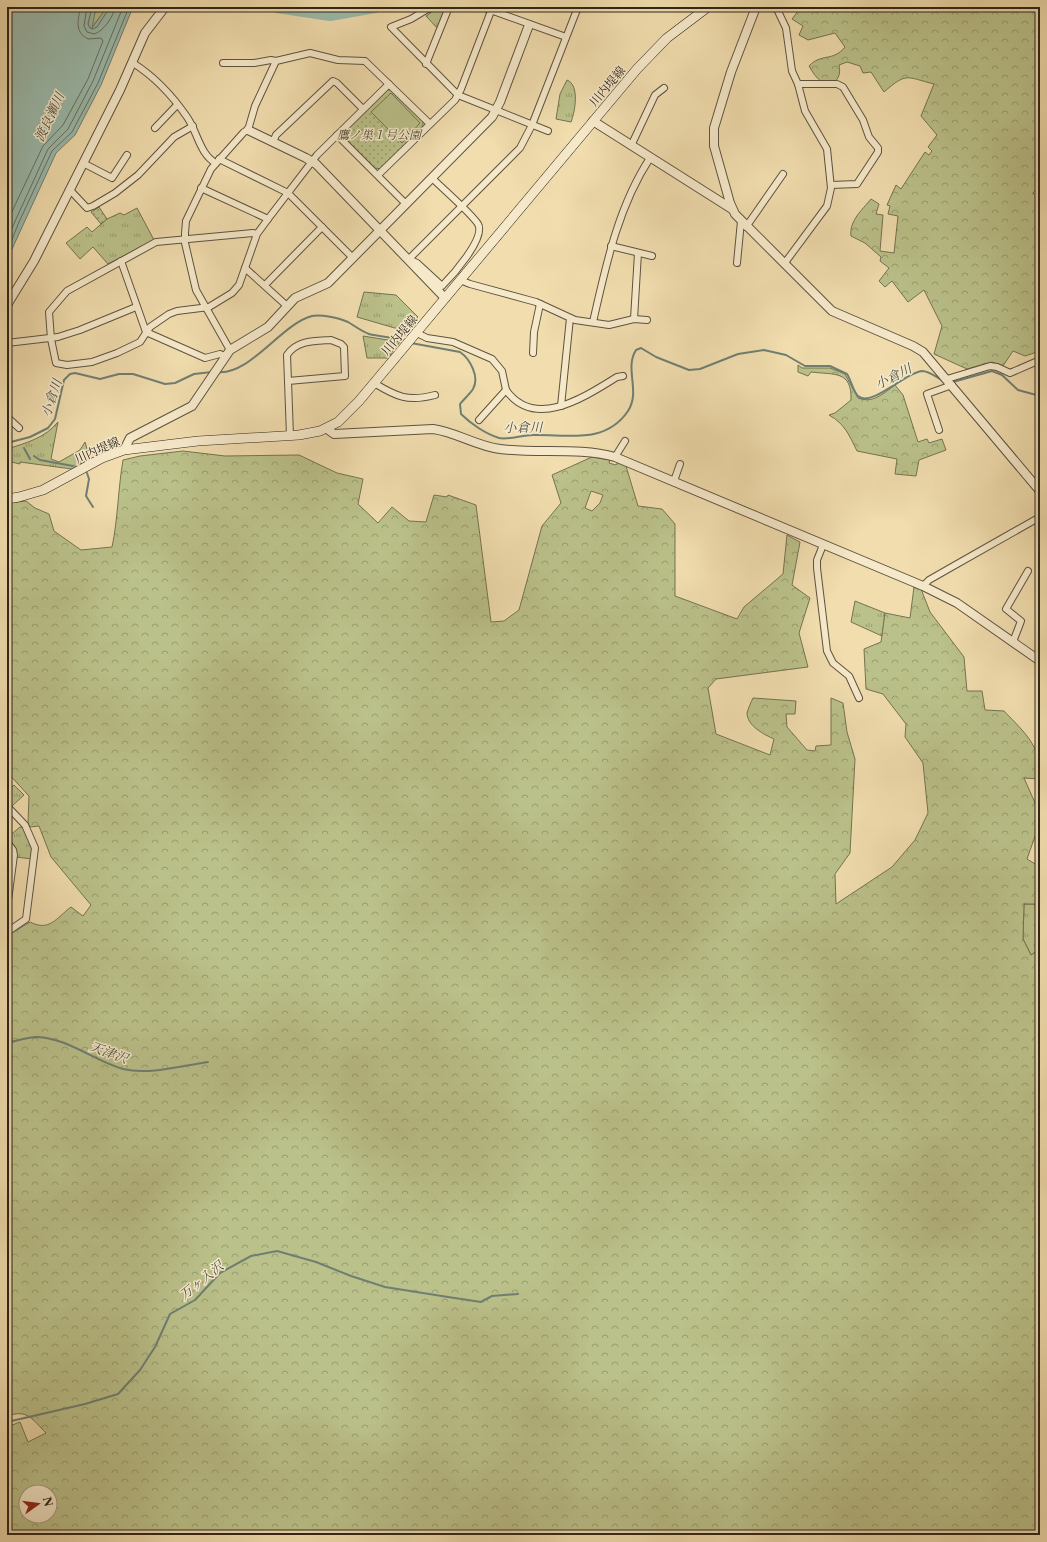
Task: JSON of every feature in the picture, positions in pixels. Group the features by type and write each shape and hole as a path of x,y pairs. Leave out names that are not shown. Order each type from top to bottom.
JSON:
{"main road":[{"name":"川内堤線","path":"7,499 43,490 102,458 124,450 198,441 290,436 313,433 327,429 344,417 374,383 593,121 656,49 708,7"}],"street":[{"path":"7,305 34,261 133,63 145,33 165,7"},
{"path":"432,7 416,17 391,27 458,95 548,131"},
{"path":"426,64 429,61 449,7"},
{"path":"482,7 566,37"},
{"path":"409,259 520,148 532,125 578,7"},
{"path":"756,7 731,72 714,128 714,146 732,209 743,224 832,311 918,349 949,382 1040,491"},
{"path":"776,7 786,28 792,71 798,84 807,115 827,150 831,185 831,192 827,206 784,264"},
{"path":"378,175 458,95 491,11"},
{"path":"124,450 130,438 192,406 228,353 268,327 287,306 300,295 328,283 496,111 529,24"},
{"path":"223,63 276,61 310,53 338,60 363,61 368,63 430,124"},
{"path":"228,353 195,286 185,239 186,221 201,188 218,161 244,132 248,130 255,106 276,61"},
{"path":"133,63 160,83 193,126 207,156 288,193 353,258"},
{"path":"273,142 276,135 333,81 338,83 363,109"},
{"path":"257,234 253,233 156,242 63,294 49,312 55,360 58,364 67,365 92,362 118,353 140,342 150,327 173,312 206,308 232,293 238,285 257,234 311,161 389,84"},
{"path":"798,84 837,84 843,87 858,110 869,136 878,148 878,152 857,184 831,185"},
{"path":"631,146 655,95 664,88"},
{"path":"155,128 177,105"},
{"path":"593,121 732,209"},
{"path":"70,190 87,208 93,206 114,194 138,175 166,144 193,126"},
{"path":"248,130 311,161 381,230 409,259 414,267 445,298"},
{"path":"337,135 406,204"},
{"path":"83,163 112,178 127,155"},
{"path":"593,322 611,246 632,190 650,158"},
{"path":"737,263 743,224 783,174"},
{"path":"409,259 417,263 442,286 471,252 478,231 477,224 432,178"},
{"path":"201,188 268,219"},
{"path":"265,285 322,227"},
{"path":"611,246 652,256"},
{"path":"634,319 638,253"},
{"path":"121,261 146,332 205,358 228,353"},
{"path":"245,268 287,306"},
{"path":"460,280 540,304 570,318 615,325 634,319 647,320"},
{"path":"533,353 534,332 540,304"},
{"path":"7,343 52,339 80,330 136,307"},
{"path":"561,406 570,318"},
{"path":"411,339 427,338 453,342 492,359 502,371 506,390 528,407 561,406 578,401 617,377 623,376"},
{"path":"288,382 345,376 344,347 341,344 331,340 303,342 287,355 288,382 290,436"},
{"path":"940,430 927,394 949,382 990,366 997,367 1010,373 1040,360"},
{"path":"374,383 391,394 410,399 420,399 435,395"},
{"path":"479,420 506,390"},
{"path":"7,417 19,428"},
{"path":"327,429 334,434 432,429 445,432 480,445 501,449 592,453 615,457 923,586 957,603 1040,661"},
{"path":"615,457 625,441"},
{"path":"674,481 680,464"},
{"path":"923,586 929,580 1040,517"},
{"path":"824,545 817,560 817,568 828,651 833,663 850,676 859,698"},
{"path":"1013,642 1021,621 1006,609 1028,571"},
{"path":"7,806 26,827 35,850 26,919 7,932"},
{"path":"7,842 13,850 14,855 7,908"}],"green space":[{"path":"96,7 107,7 91,29"},
{"path":"439,7 446,7 438,29 426,16"},
{"path":"801,7 1040,7 1040,186 1033,193 1040,199 1040,351 1025,356 1013,351 1003,366 992,362 967,369 934,354 942,326 924,290 908,302 892,281 885,287 879,281 889,268 880,261 881,257 865,243 851,236 852,225 857,216 871,199 879,204 876,214 883,215 880,251 894,253 898,216 888,214 890,206 887,205 896,185 901,189 925,152 929,155 932,151 928,147 937,135 921,116 934,84 907,78 898,81 884,92 871,72 863,73 860,66 847,62 839,65 840,70 836,80 830,83 821,81 809,66 818,60 840,52 845,47 835,33 808,40 799,35 803,26 792,19"},
{"path":"567,80 574,87 575,93 575,106 571,122 556,119 560,94"},
{"name":"鷹ノ巣１号公園","path":"387,90 392,90 423,122 423,127 381,169 375,168 344,137 344,132"},
{"path":"391,93 420,123 402,143 371,112"},
{"path":"99,207 107,219 101,224 91,212"},
{"path":"137,208 154,240 108,264 93,247 80,259 66,243 87,227 92,232 107,219 120,213 124,215"},
{"path":"364,292 396,295 418,317 405,331 357,317"},
{"path":"363,336 400,342 389,358 367,358"},
{"path":"798,365 802,368 830,368 845,374 858,398 869,400 873,399 895,385 903,395 918,442 927,439 929,443 942,439 946,450 919,460 916,476 895,474 897,459 857,451 843,426 829,415 835,413 851,400 851,390 845,379 834,374 811,372 808,376 798,372"},
{"path":"58,422 51,459 59,462 80,450 85,442 90,459 72,469 20,462 20,464 7,461 7,449 41,436 53,428"},
{"path":"183,451 225,456 299,455 337,473 363,479 358,504 378,523 392,507 409,521 426,522 434,495 447,497 448,495 476,505 491,622 504,621 519,610 542,526 561,503 552,475 592,457 610,460 609,463 616,465 618,462 626,466 638,506 662,509 675,524 675,596 737,619 744,607 783,574 787,535 800,542 792,585 810,598 799,633 808,667 716,679 708,688 716,734 770,755 774,739 753,726 748,718 747,713 753,698 796,701 795,714 786,714 787,727 807,750 815,751 816,746 831,745 831,698 843,703 847,732 855,759 850,853 835,874 836,904 892,867 915,840 928,813 923,763 905,737 906,724 883,694 866,689 864,649 881,642 885,613 910,618 914,587 921,589 930,612 964,657 967,691 982,691 985,710 1004,711 1030,741 1037,754 1038,761 1040,762 1040,779 1024,778 1039,812 1039,825 1027,859 1040,867 1040,902 1038,904 1024,904 1023,939 1031,955 1040,949 1040,1535 7,1535 7,1427 20,1422 28,1442 46,1433 33,1420 25,1415 14,1414 7,1416 7,936 30,922 37,925 48,925 71,907 83,916 91,905 51,857 39,826 30,827 28,823 29,796 7,772 7,503 26,501 35,508 49,514 54,531 81,550 112,547 116,526 123,460 140,456","holes":["591,491 603,495 600,503 592,511 585,508"]},
{"path":"855,601 885,613 882,636 851,622"},
{"path":"14,785 24,795 12,806 7,800 7,792"},
{"path":"20,827 24,828 33,848 32,859 16,857 8,837"},
{"path":"1040,902 1040,949 1031,955 1023,939 1024,904 1038,904"}],"water":[{"name":"渡良瀬川","path":"7,7 96,7 92,28 107,7 133,7 101,85 75,135 56,153 7,260"}],"waterway":[{"path":"277,7 330,15 375,7"},
{"path":"336,7 336,15"},
{"name":"小倉川","path":"217,372 229,371 241,366 300,321 312,316 325,316 340,319 369,334 405,341"},
{"name":"小倉川","path":"411,343 460,352 464,355 475,374 475,384 473,389 460,404 461,414 474,425 499,438 533,435 585,435 608,429 619,422 628,411 632,403 633,357 636,350 641,348 656,357 689,370 700,369 738,354 764,350 786,355 805,366 830,366 847,374 856,394 864,398 880,394 907,377 922,371 930,373 942,380"},
{"name":"小倉川","path":"953,382 992,371 1002,375 1018,390 1040,396"},
{"name":"小倉川","path":"7,443 30,437 48,428 55,419 64,380 70,374 75,373 100,379 119,374 133,374 165,384 175,383 194,374 212,372"},
{"path":"24,448 30,459"},
{"path":"34,456 40,460 73,466"},
{"path":"87,473 89,479 86,496 93,507"},
{"name":"天津沢","path":"7,1043 33,1037 48,1038 70,1045 112,1065 133,1071 165,1069 208,1062"},
{"name":"万ヶ入沢","path":"7,1422 85,1404 118,1394 140,1370 155,1347 170,1314 195,1300 220,1273 251,1256 277,1251 316,1262 351,1276 385,1287 481,1302 492,1296 518,1294"}]}
